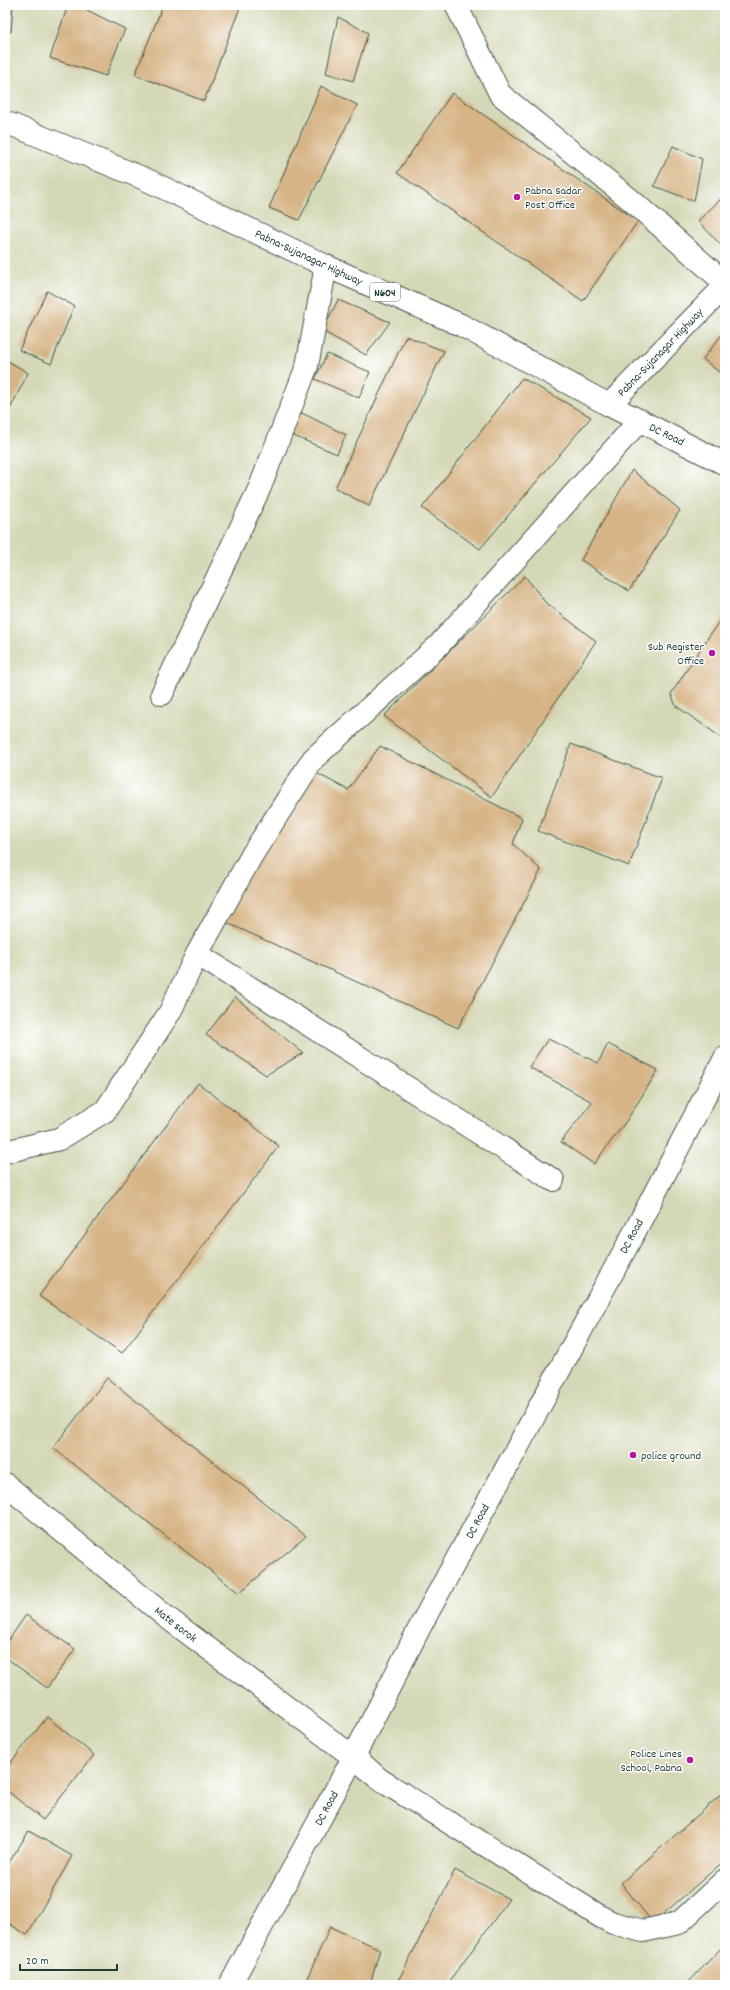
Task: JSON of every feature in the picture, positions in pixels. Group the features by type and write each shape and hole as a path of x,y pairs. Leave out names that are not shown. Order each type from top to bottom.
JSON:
{"main road":[{"path":"456,5 500,94 631,200 725,285"},
{"name":"Pabna-Sujanagar Highway","path":"5,122 145,179 326,266 461,325 609,405 725,285"},
{"path":"162,694 260,487 307,366 326,266"},
{"name":"DC Road","path":"609,405 725,464"},
{"path":"5,1152 60,1139 105,1112 170,1012 197,954 252,855 312,758 438,646 640,420"},
{"path":"197,954 553,1180"},
{"name":"DC Road","path":"230,1985 356,1760 422,1624 630,1240 725,1058"},
{"name":"Mate sorok","path":"5,1484 165,1616 379,1779 613,1923 643,1931 679,1923 725,1880"}],"shaded area":[{"path":"5,5 725,5 725,1985 5,1985"}],"building":[{"path":"5,5 13,5 11,32 5,28"},
{"path":"68,5 77,5 125,29 106,76 50,58"},
{"path":"163,5 241,5 204,101 135,75"},
{"path":"338,17 368,33 353,81 326,73"},
{"path":"321,86 357,105 299,220 269,208"},
{"name":"Pabna Sadar Post Office","path":"452,93 638,221 583,301 397,173"},
{"path":"673,146 702,159 694,201 654,186"},
{"path":"725,195 725,238 720,244 698,221"},
{"path":"47,291 74,306 51,364 19,350"},
{"path":"338,300 390,322 366,355 322,331"},
{"path":"724,332 725,333 725,377 703,359"},
{"path":"406,336 444,351 369,506 335,488"},
{"path":"327,354 370,372 359,398 315,379"},
{"path":"5,359 28,373 5,419"},
{"path":"522,378 591,417 480,549 422,508"},
{"path":"298,411 346,435 337,454 289,434"},
{"path":"632,470 680,510 629,591 581,560"},
{"path":"525,576 545,602 596,641 492,797 384,716"},
{"name":"Sub Register Office","path":"725,612 725,740 676,706 671,694"},
{"path":"571,744 662,778 629,866 538,831"},
{"path":"380,746 522,818 513,844 541,870 458,1028 223,921 307,768 348,790"},
{"path":"235,997 303,1053 266,1075 206,1035"},
{"path":"548,1039 598,1063 608,1044 658,1070 627,1120 594,1164 561,1142 592,1102 529,1067"},
{"path":"198,1083 279,1146 122,1353 39,1296"},
{"path":"107,1378 306,1536 239,1593 53,1448"},
{"path":"26,1615 75,1649 47,1688 5,1657 5,1645"},
{"path":"47,1717 94,1755 43,1820 5,1789 5,1770"},
{"path":"725,1791 725,1860 653,1923 621,1883"},
{"path":"29,1831 72,1856 27,1935 5,1921 5,1869"},
{"path":"455,1870 509,1899 447,1985 406,1985 398,1981"},
{"path":"330,1927 380,1949 370,1985 304,1985"},
{"path":"725,1944 725,1985 686,1985"}],"place":[{"name":"Pabna Sadar Post Office","path":"517,197"},
{"name":"Sub Register Office","path":"712,653"},
{"name":"police ground","path":"633,1455"},
{"name":"Police Lines School, Pabna","path":"690,1760"}]}
